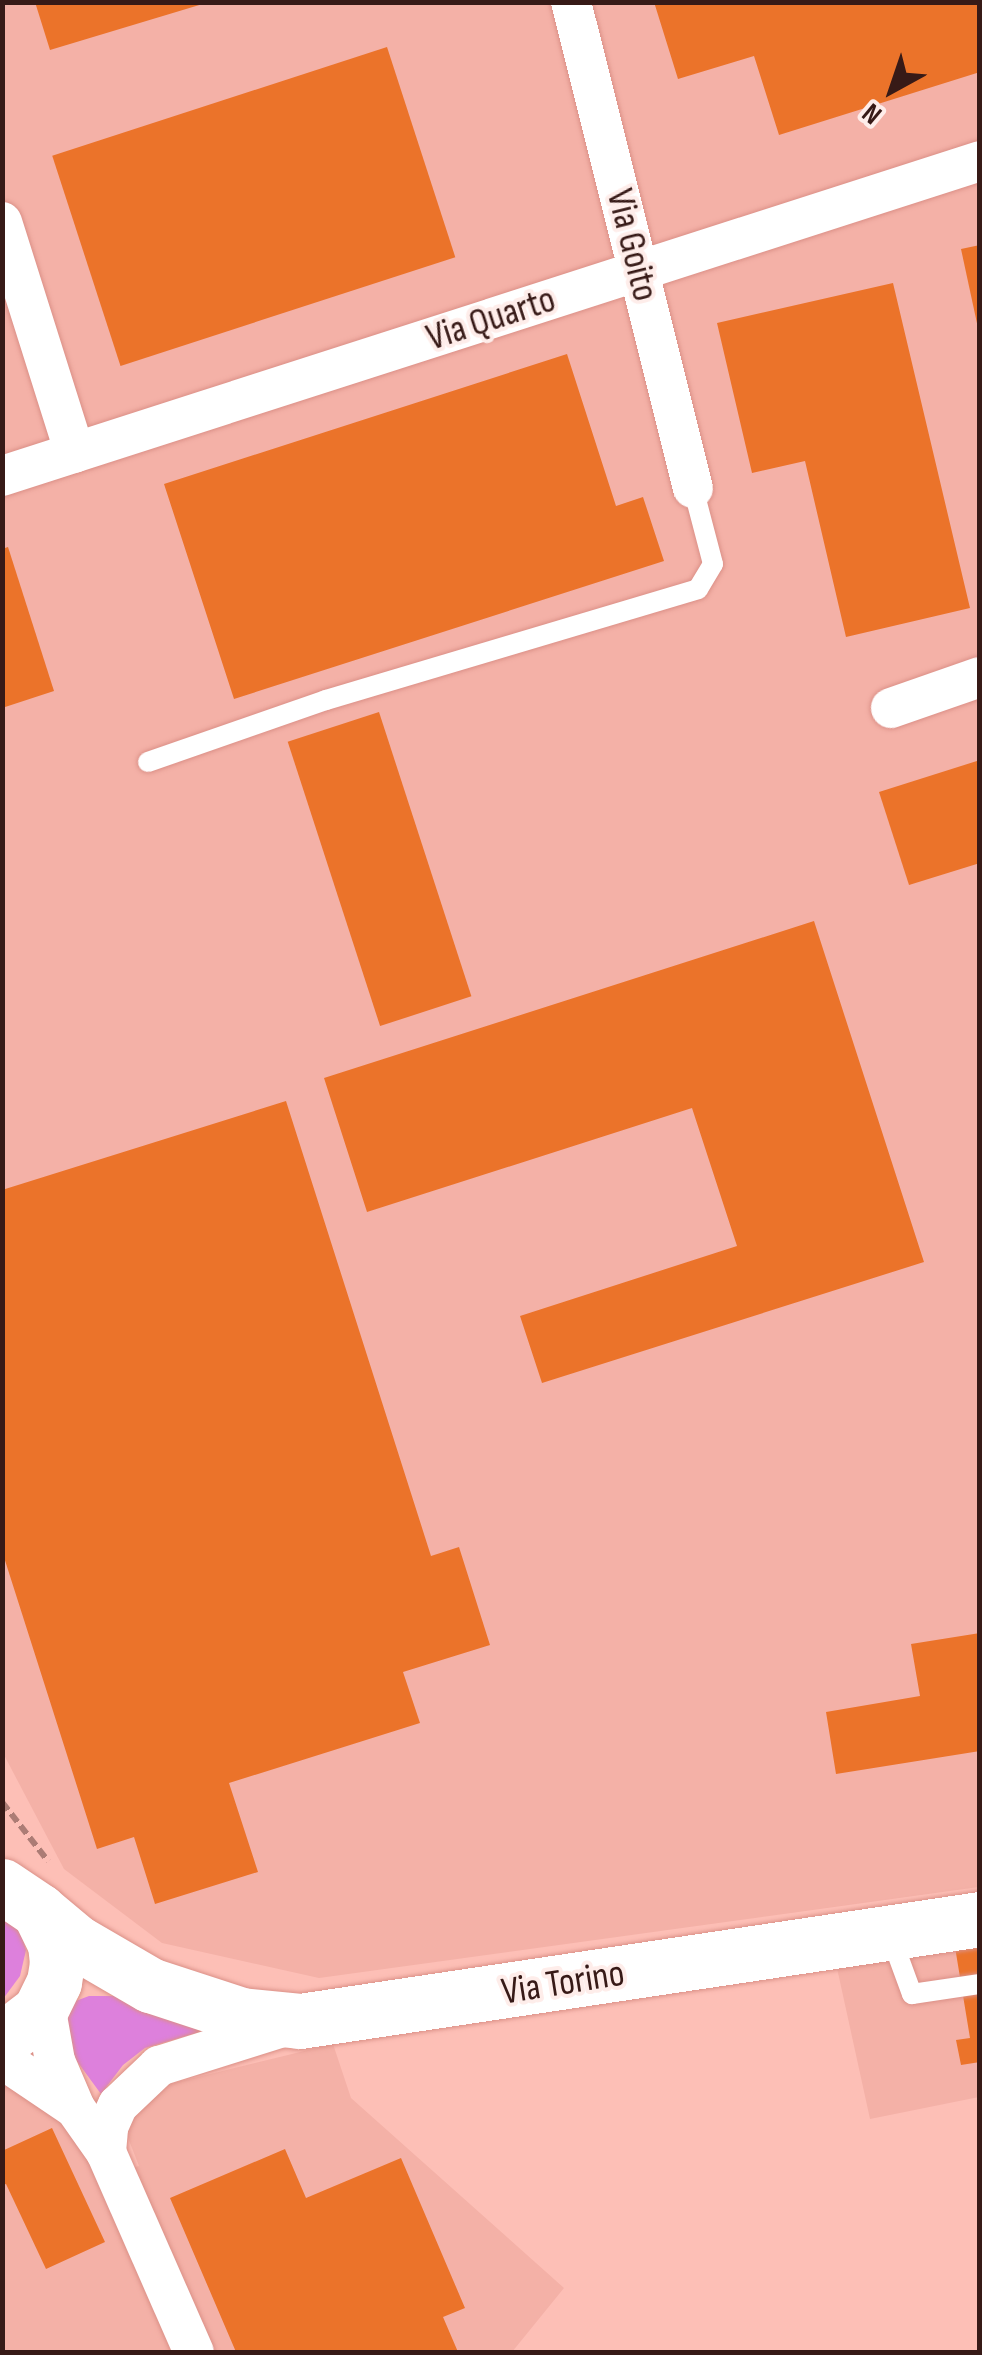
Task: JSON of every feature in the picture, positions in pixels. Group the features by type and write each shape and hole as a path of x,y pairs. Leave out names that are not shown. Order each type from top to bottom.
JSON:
{"main road":[{"path":"25,1888 76,1942 150,1985"},
{"path":"2,2040 30,2022 48,1999 56,1963 55,1944 25,1888"},
{"name":"Via Torino","path":"150,1985 241,2015 300,2021 980,1919"},
{"path":"48,1999 88,1985 150,1985"}],"street":[{"name":"Via Goito","path":"571,2 693,488"},
{"name":"Via Quarto","path":"2,476 980,161"},
{"path":"2,222 75,453"},
{"path":"890,708 980,678"},
{"path":"48,1999 55,2061 76,2108 106,2152 194,2352"},
{"path":"106,2152 108,2127 118,2105 159,2066 300,2021"},
{"path":"2,2059 76,2108"}],"lane":[{"path":"148,762 326,700 698,589 713,564 693,488"},
{"path":"890,1932 912,1994 980,1984"}],"path":[{"path":"2,1802 25,1888"}],"shaded area":[{"path":"2,3 979,3 979,1887 319,1978 162,1943 64,1869 3,1753"},
{"path":"2,1910 20,1930 26,1950 20,1976 3,1999"},
{"path":"979,1935 979,2097 870,2119 835,1959"},
{"path":"89,1996 116,1996 210,2029 145,2048 123,2065 101,2094 68,2049 66,2012 73,2002"},
{"path":"333,2044 351,2098 564,2288 512,2352 3,2352 2,2081 63,2111 103,2177 139,2166 123,2125 161,2086"}],"building":[{"path":"35,2 206,2 206,3 50,50"},
{"path":"654,2 980,2 980,72 779,135 754,56 678,79"},
{"path":"387,47 455,257 121,366 52,156"},
{"path":"980,245 980,328 978,328 961,249"},
{"path":"893,283 970,608 846,637 805,461 752,473 717,323"},
{"path":"567,354 616,506 643,497 664,561 234,699 164,484"},
{"path":"8,547 54,691 2,708 2,549"},
{"path":"379,712 471,996 380,1026 288,742"},
{"path":"980,760 980,863 909,885 879,792"},
{"path":"814,921 924,1262 542,1383 520,1316 737,1246 692,1108 367,1212 324,1078"},
{"path":"286,1101 431,1556 459,1547 490,1645 403,1672 420,1723 229,1783 258,1872 155,1904 134,1837 97,1849 2,1551 2,1190"},
{"path":"980,1633 980,1751 836,1774 826,1712 920,1696 911,1644"},
{"path":"980,1942 980,2062 961,2065 956,2040 970,2038 955,1947"},
{"path":"52,2128 105,2242 46,2269 6,2184 2,2185 2,2151"},
{"path":"285,2149 306,2198 401,2158 465,2308 443,2317 458,2352 236,2352 170,2198"}]}
